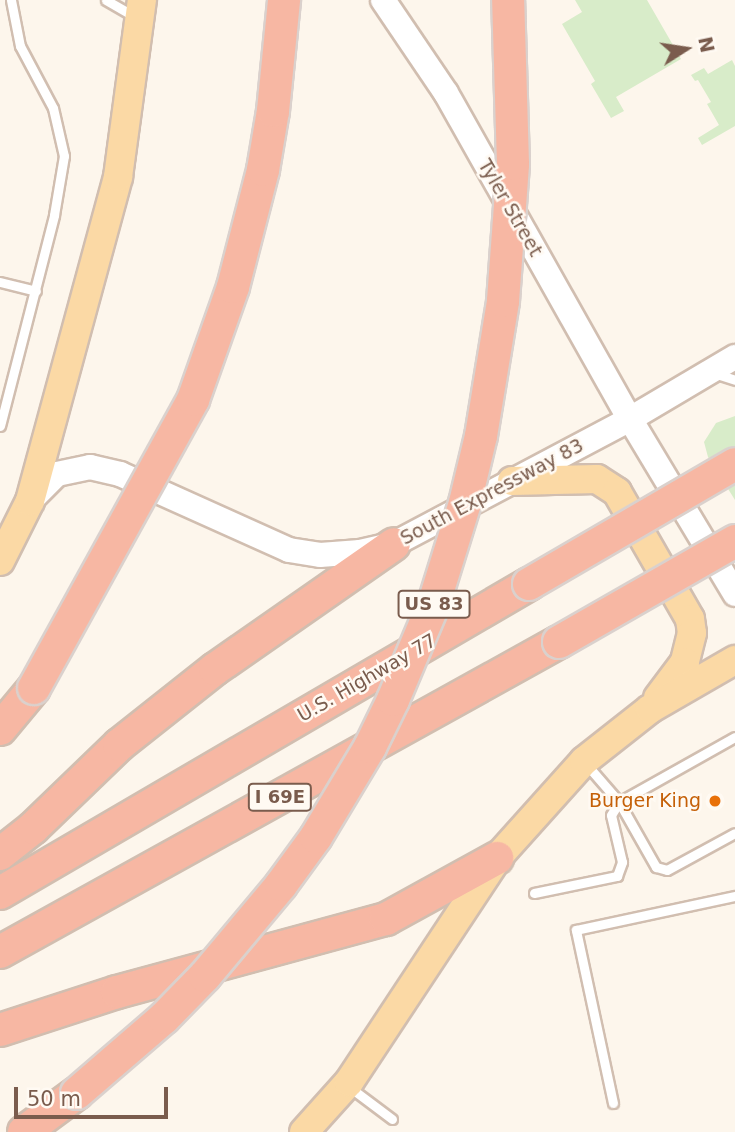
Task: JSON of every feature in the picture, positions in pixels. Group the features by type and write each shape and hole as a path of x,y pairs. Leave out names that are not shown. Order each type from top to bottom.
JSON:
{"highway":[{"path":"0,729 34,688 193,400 233,287 263,170 273,111 284,0"},
{"name":"US 83","path":"24,1132 77,1093 164,1018 205,976 281,886 330,815 393,700 434,603 461,516 481,436 503,301 513,164 508,0"},
{"name":"U.S. Highway 77","path":"0,893 735,464"},
{"name":"I 69E","path":"0,952 559,642 735,541"},
{"path":"0,853 33,828 118,746 215,669 394,544"},
{"path":"0,1030 117,992 386,919 497,858"}],"main road":[{"name":"Tyler Street","path":"383,0 446,93 631,419 735,594"},
{"path":"30,501 117,177 141,10"},
{"name":"South Expressway 83","path":"0,561 30,501 57,474 90,467 120,474 289,550 320,555 360,552 394,544 631,419 735,357"},
{"path":"513,481 597,479 617,492 690,619 691,644 685,662 650,709"},
{"path":"304,1132 347,1085 497,858 584,761 650,709 735,660"}],"lane":[{"path":"0,426 58,200 64,156 52,107 20,46 12,0"},
{"path":"106,0 141,10"},
{"path":"0,282 36,291"},
{"path":"711,372 735,380"},
{"path":"534,893 617,876 622,862 611,815 619,802 735,737"},
{"path":"584,761 619,802 656,867 667,870 735,832"},
{"path":"613,1103 576,930 735,896"},
{"path":"347,1085 392,1119"}],"green space":[{"path":"575,0 647,0 681,59 616,97 624,111 611,118 591,84 595,81 562,24 582,12"},
{"path":"732,60 735,66 735,126 702,145 698,138 719,125 707,104 711,102 698,80 695,81 691,75 704,68 708,74"},
{"path":"735,416 735,500 708,457 704,442 716,423"}],"place":[{"name":"Burger King","path":"715,801"}]}
